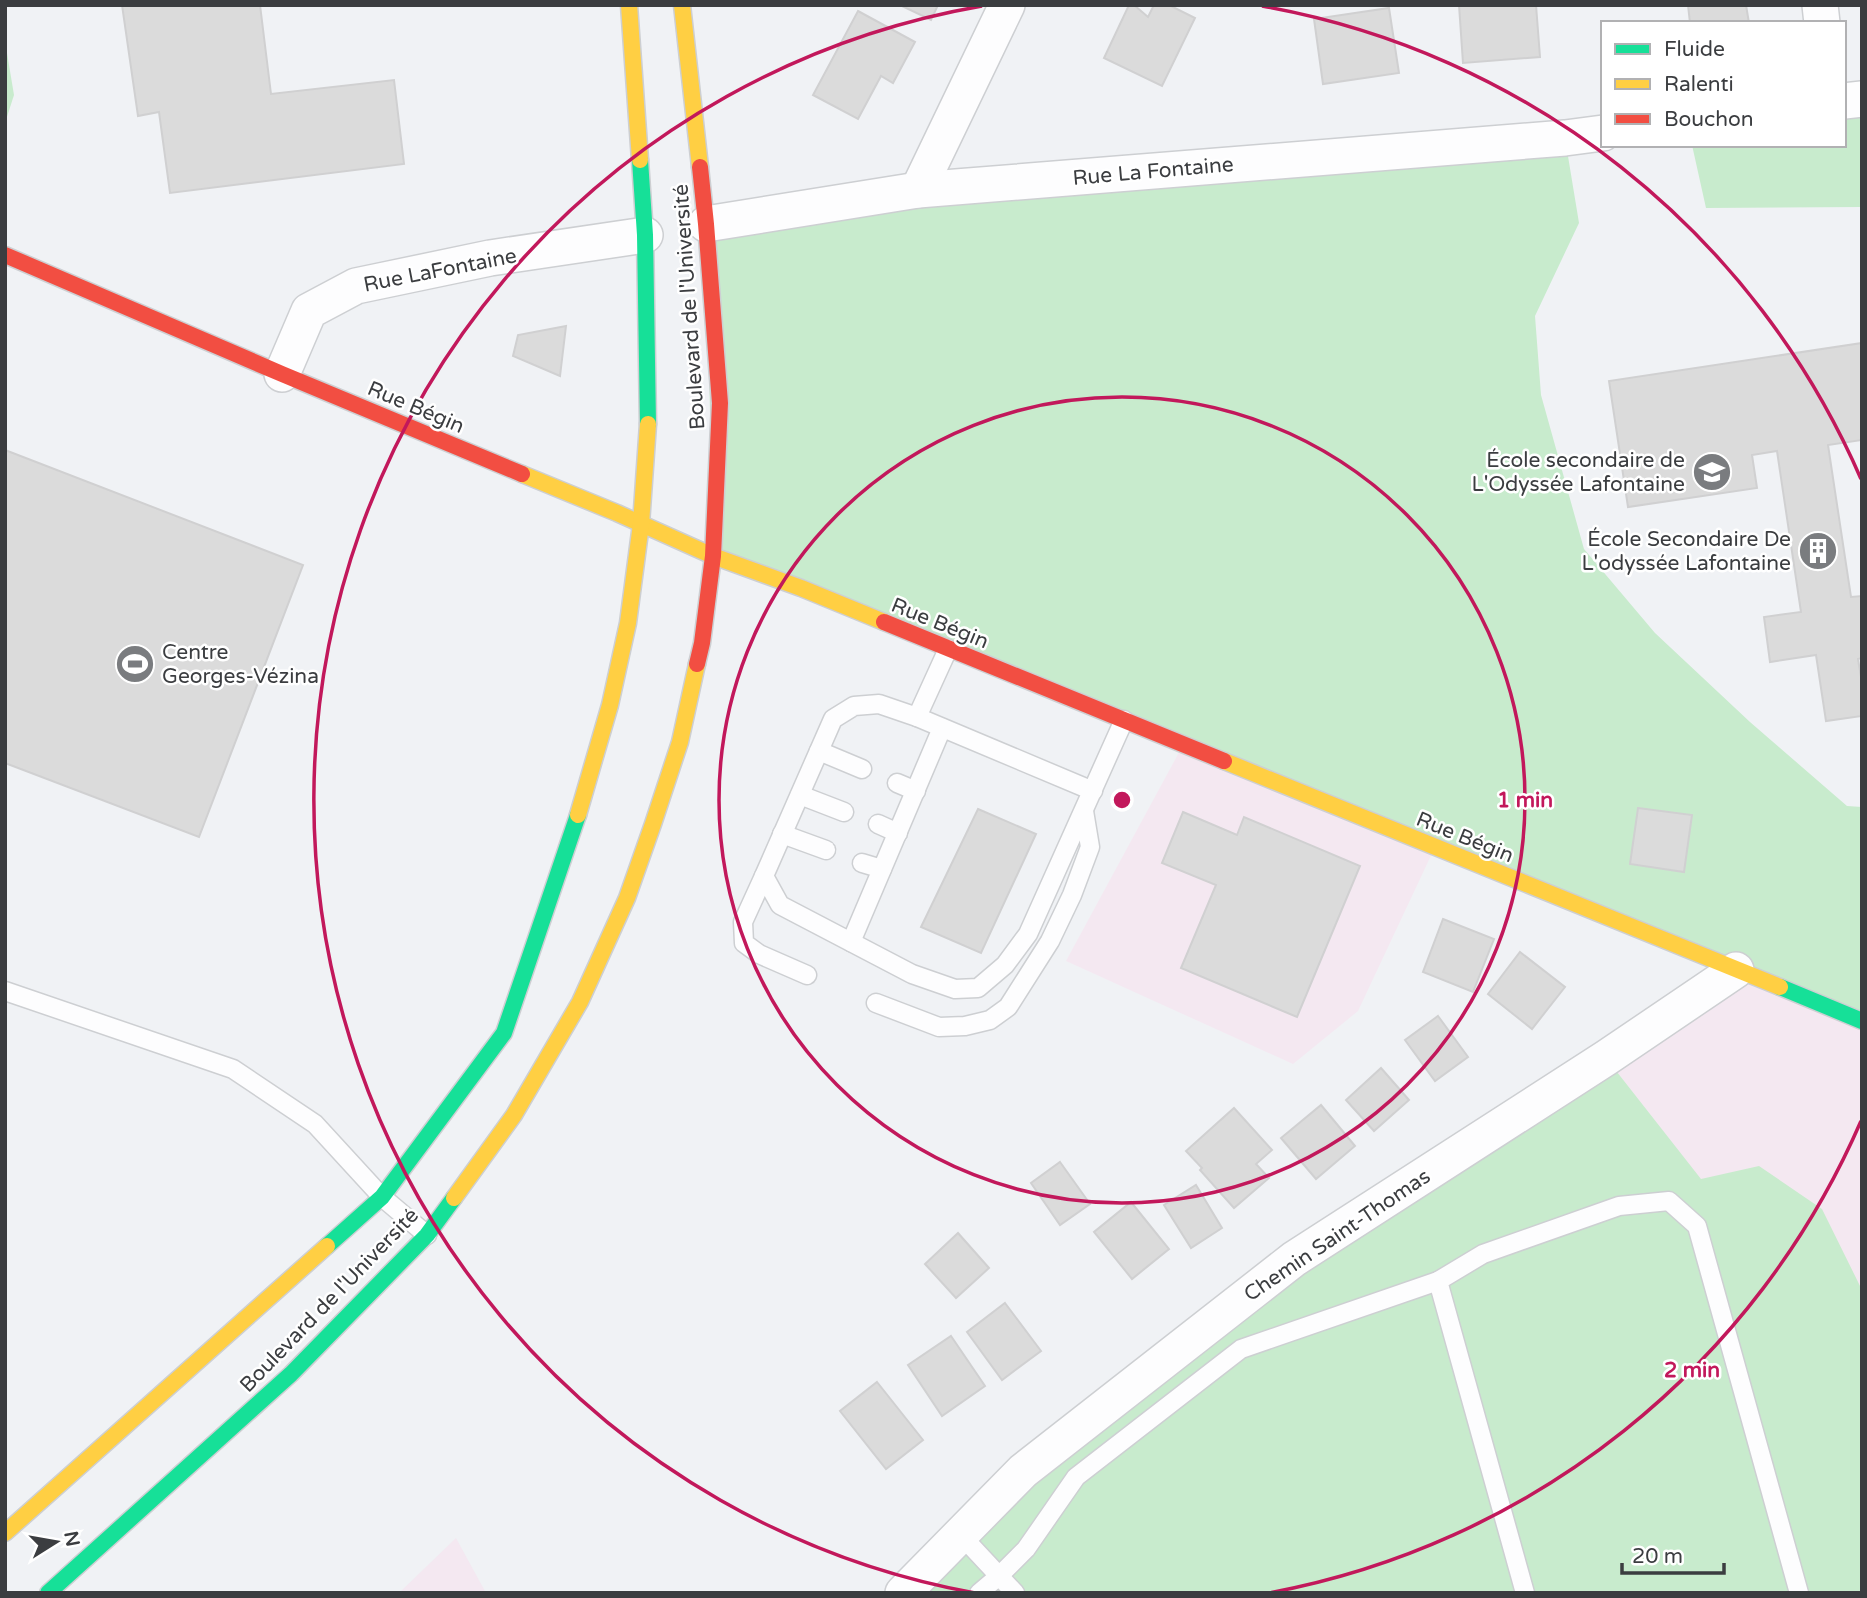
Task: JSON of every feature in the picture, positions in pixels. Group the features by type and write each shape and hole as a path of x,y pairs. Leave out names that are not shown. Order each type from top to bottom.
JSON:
{"main road":[{"name":"Boulevard de l'Université","path":"5,1533 382,1196 505,1033 587,789 610,705 628,623 641,524 648,435 645,236 629,5"},
{"name":"Boulevard de l'Université","path":"48,1593 291,1374 427,1235 514,1115 580,1002 627,898 680,742 702,643 713,556 720,403 706,224 682,5"},
{"name":"Rue Bégin","path":"5,255 713,556 801,588 1862,1021"}],"street":[{"path":"918,190 1007,5"},
{"name":"Rue La Fontaine","path":"706,224 918,190 1601,133"},
{"name":"Rue LaFontaine","path":"282,374 309,311 356,285 490,258 645,236"},
{"name":"Chemin Saint-Thomas","path":"904,1593 1023,1471 1294,1259 1606,1058 1736,970"}],"lane":[{"path":"917,717 948,649"},
{"path":"807,975 759,954 744,943 743,922 833,719 854,706 879,704 917,717 1093,791"},
{"path":"764,876 780,905 912,974 955,989 978,988 1005,965 1028,934 1124,720"},
{"path":"851,942 942,728"},
{"path":"819,751 862,769"},
{"path":"897,783 916,791"},
{"path":"800,795 844,812"},
{"path":"876,1003 939,1027 965,1026 990,1020 1008,1007 1050,941 1072,895 1090,847 1084,811"},
{"path":"878,824 898,833"},
{"path":"782,834 826,850"},
{"path":"862,863 882,869"},
{"path":"5,992 233,1069 315,1124 382,1196 427,1235"},
{"path":"979,1593 1026,1549 1076,1477 1241,1349 1438,1281 1483,1254 1619,1206 1669,1201 1697,1226 1799,1593"},
{"path":"1438,1281 1525,1593"},
{"path":"960,1534 1015,1593"}],"shaded area":[{"path":"1183,745 1435,847 1358,1011 1293,1064 1066,961"},
{"path":"1736,970 1862,1021 1862,1293 1861,1288 1759,1167 1701,1180 1606,1058"},
{"path":"456,1538 486,1593 399,1593"}],"green space":[{"path":"5,41 14,95 5,123"},
{"path":"1862,99 1862,207 1706,208 1692,147 1846,147 1846,101"},
{"path":"1565,138 1579,223 1535,316 1541,395 1584,549 1655,633 1750,722 1847,806 1862,807 1862,1021 713,556 706,224"},
{"path":"1606,1058 1701,1179 1759,1166 1822,1209 1861,1288 1862,1593 903,1593 1023,1471"}],"building":[{"path":"122,5 260,5 271,94 394,80 404,164 170,193 159,112 138,116"},
{"path":"900,5 938,5 931,20"},
{"path":"1129,5 1134,5 1148,17 1154,5 1169,5 1195,18 1162,86 1104,58"},
{"path":"1459,5 1536,5 1540,57 1463,63"},
{"path":"1688,5 1746,5 1749,21 1690,21"},
{"path":"1389,8 1399,73 1323,84 1314,19"},
{"path":"858,11 915,42 893,83 881,76 858,119 813,95"},
{"path":"566,326 560,376 513,356 518,335"},
{"name":"École Secondaire De L'odyssée Lafontaine","path":"1862,343 1862,440 1828,445 1851,597 1862,596 1862,658 1858,659 1862,683 1862,716 1826,721 1816,655 1770,662 1764,617 1801,612 1777,451 1752,455 1757,488 1628,507 1609,381"},
{"name":"Centre Georges-Vézina","path":"5,450 303,565 199,837 5,763"},
{"path":"1638,808 1692,815 1684,872 1630,864"},
{"path":"978,809 1036,834 981,953 921,927"},
{"path":"1183,812 1237,835 1244,817 1360,866 1297,1017 1181,968 1216,885 1162,863"},
{"path":"1443,919 1494,939 1473,992 1423,972"},
{"path":"1520,952 1565,987 1532,1029 1488,994"},
{"path":"1438,1016 1468,1057 1435,1081 1405,1040"},
{"path":"1381,1068 1409,1100 1374,1131 1346,1100"},
{"path":"1321,1105 1355,1146 1316,1179 1281,1138"},
{"path":"1234,1108 1272,1150 1256,1164 1269,1178 1234,1208 1186,1151"},
{"path":"1060,1162 1090,1204 1060,1225 1031,1183"},
{"path":"1196,1185 1222,1228 1191,1248 1164,1205"},
{"path":"1131,1202 1169,1249 1132,1279 1094,1232"},
{"path":"958,1233 989,1268 956,1298 925,1264"},
{"path":"1005,1303 1041,1351 1002,1380 967,1332"},
{"path":"951,1336 985,1386 942,1416 908,1365"},
{"path":"877,1382 923,1440 886,1469 840,1411"}],"traffic: fast":[{"path":"640,160 645,235 648,424"},
{"path":"327,1246 382,1197 504,1033 578,815"},
{"path":"1780,987 1862,1021"},
{"path":"48,1593 291,1374 427,1235 454,1198"}],"traffic: slow":[{"path":"629,5 640,160"},
{"path":"682,5 700,167"},
{"path":"578,815 610,705 628,623 641,524 648,424"},
{"path":"522,474 713,556 884,622"},
{"path":"454,1198 514,1115 580,1002 627,898 653,824 680,742 697,664"},
{"path":"1224,761 1780,987"},
{"path":"5,1533 327,1246"}],"traffic: jam":[{"path":"697,664 713,556 720,403 700,167"},
{"path":"5,255 522,474"},
{"path":"884,622 1224,761"}],"place":[{"name":"École secondaire de L'Odyssée Lafontaine","path":"1712,472"},
{"name":"École Secondaire De L'odyssée Lafontaine","path":"1818,551"},
{"name":"Centre Georges-Vézina","path":"135,664"}]}
